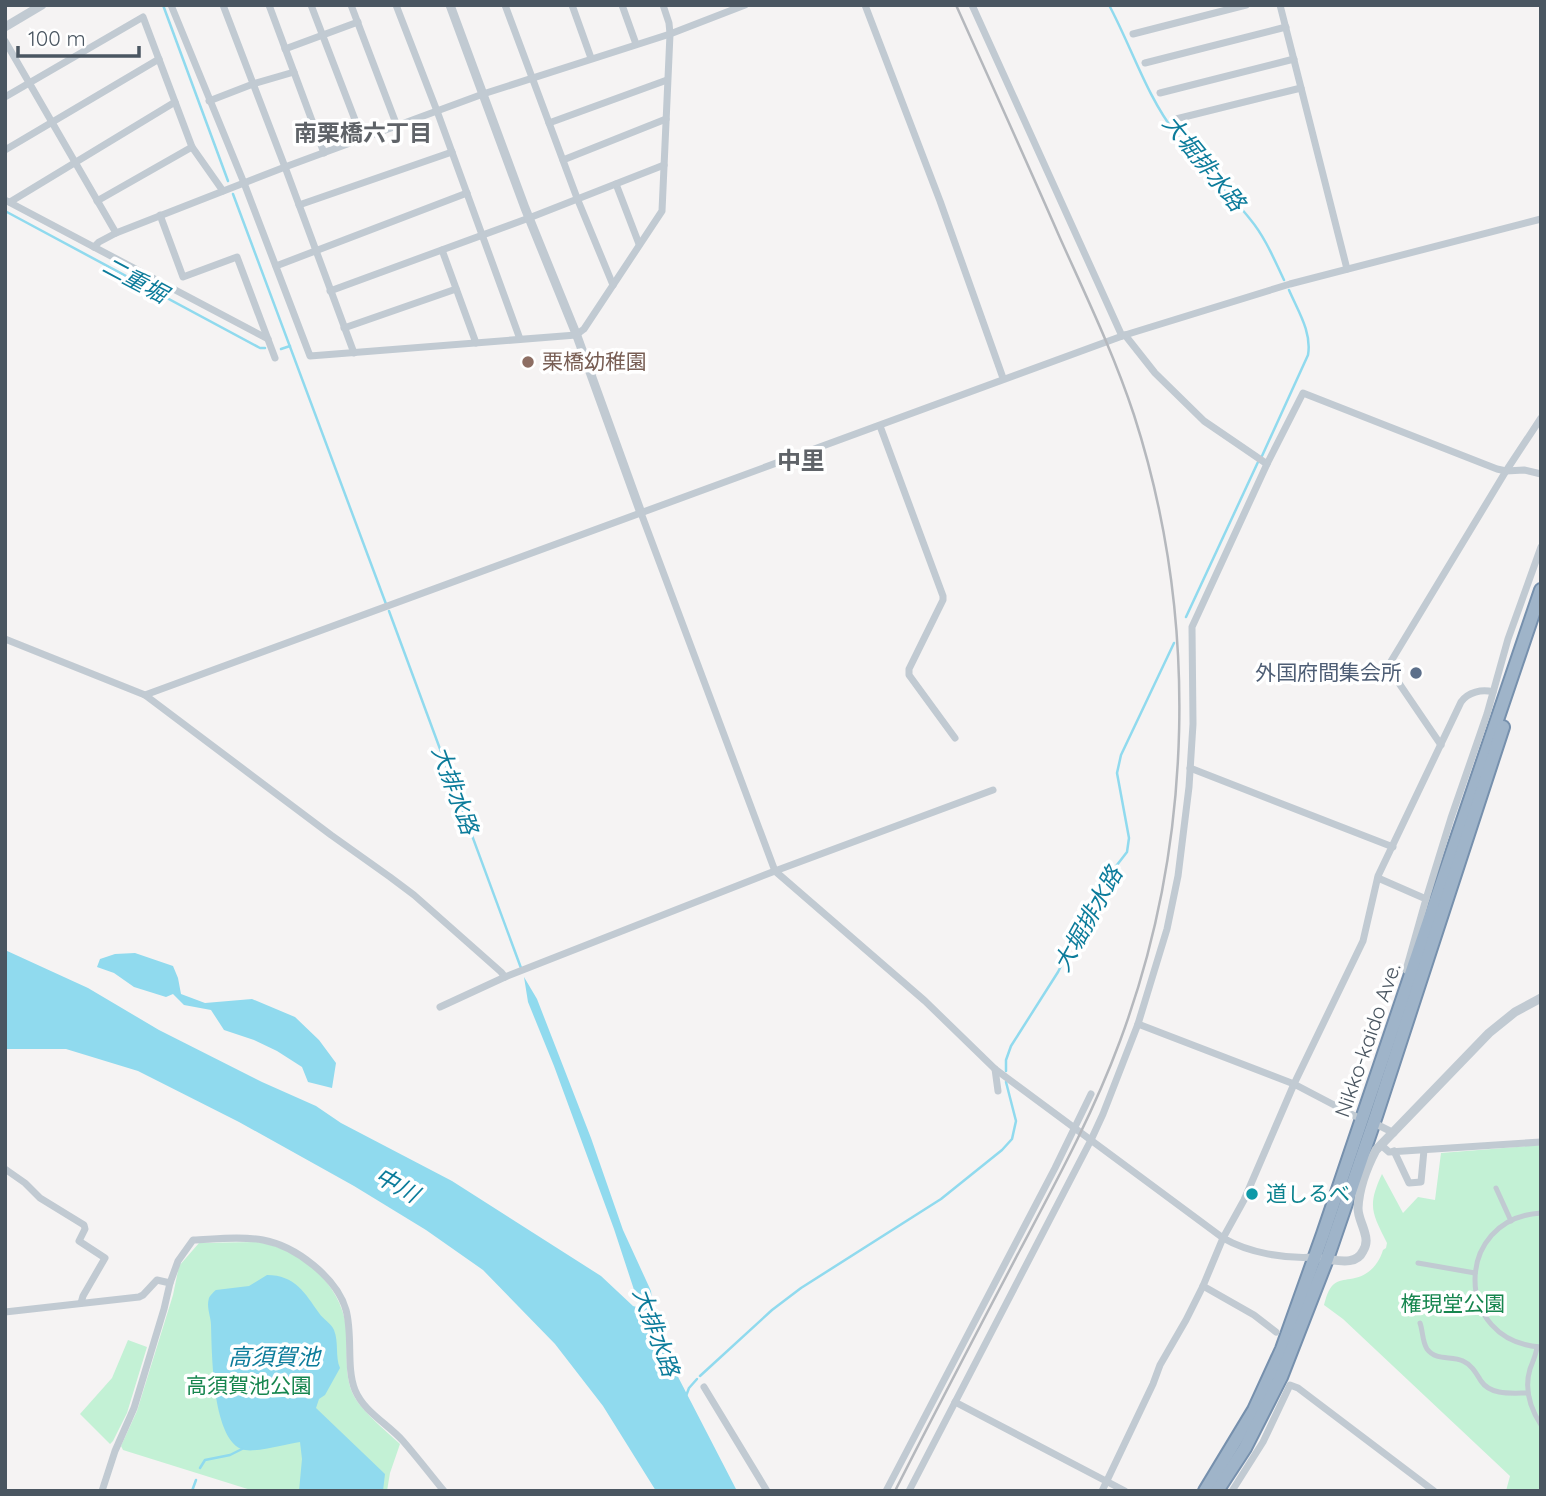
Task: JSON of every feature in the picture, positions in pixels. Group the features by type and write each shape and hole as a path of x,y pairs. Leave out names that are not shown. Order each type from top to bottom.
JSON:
{"highway":[{"name":"Nikko-kaido Ave.","path":"1217,1491 1245,1448 1285,1369 1412,972 1541,590"},
{"name":"Nikko-kaido Ave.","path":"1205,1491 1254,1410 1282,1349 1321,1258 1376,1116 1541,613"}],"street":[{"path":"5,27 42,5"},
{"path":"171,5 310,356 576,335 588,324 662,211 670,34 663,5"},
{"path":"223,5 354,353"},
{"path":"269,5 324,153"},
{"path":"311,5 362,138"},
{"path":"352,5 397,126"},
{"path":"396,5 520,340"},
{"path":"450,5 775,871 925,1001 995,1069 1223,1238 1265,1253 1355,1260 1364,1250 1366,1240 1358,1207 1367,1168 1376,1150 1489,1033 1515,1012 1541,998"},
{"path":"505,5 577,198 613,285"},
{"path":"572,5 591,58"},
{"path":"622,5 636,44"},
{"path":"94,247 116,233 160,215 483,93 670,34 745,5"},
{"path":"865,5 940,201 1003,379"},
{"path":"972,5 1124,335 1155,373 1204,421 1268,464"},
{"path":"1133,34 1245,5"},
{"path":"1280,5 1347,270"},
{"path":"5,97 143,17 191,147 223,191"},
{"path":"285,48 358,22"},
{"path":"1145,64 1286,27"},
{"path":"5,41 116,233"},
{"path":"5,150 159,59"},
{"path":"1160,93 1294,59"},
{"path":"209,101 294,72"},
{"path":"550,123 667,80"},
{"path":"1176,119 1301,88"},
{"path":"8,201 175,102"},
{"path":"563,160 666,119"},
{"path":"97,201 191,147"},
{"path":"299,205 452,152"},
{"path":"330,290 530,218 664,164"},
{"path":"616,184 639,244"},
{"path":"276,266 467,193"},
{"path":"8,201 268,339"},
{"path":"160,215 183,277 237,257 275,358"},
{"path":"145,695 1124,335 1279,287 1541,219"},
{"path":"442,250 476,343"},
{"path":"344,328 456,289"},
{"path":"909,1491 1091,1140 1138,1024 1167,929 1178,876 1193,723 1192,627 1303,393 1476,461 1506,471 1524,470 1541,474"},
{"path":"1441,745 1390,670 1390,663 1541,418"},
{"path":"880,426 943,596 909,675 955,738"},
{"path":"1412,972 1406,970 1426,899 1508,639 1541,547"},
{"path":"5,639 145,695 414,895 508,976"},
{"path":"1102,1491 1160,1364 1203,1286 1294,1084 1363,941 1378,878 1464,698 1482,691 1493,692"},
{"path":"1190,768 1393,847"},
{"path":"440,1007 532,966 993,790"},
{"path":"1378,878 1426,899"},
{"path":"1138,1024 1294,1084 1357,1117"},
{"path":"995,1069 998,1091"},
{"path":"886,1491 1049,1180 1091,1094"},
{"path":"1378,1125 1394,1133"},
{"path":"1381,1145 1385,1150 1394,1151 1541,1142"},
{"path":"1394,1151 1409,1183 1421,1182 1424,1150"},
{"path":"5,1169 40,1198 84,1226 79,1241 105,1258 81,1303"},
{"path":"1496,1188 1511,1221"},
{"path":"1541,1213 1526,1215 1496,1231 1477,1259 1474,1287 1483,1313 1501,1334 1514,1341 1539,1347 1529,1374 1528,1393 1532,1410 1541,1425"},
{"path":"102,1491 115,1451 131,1417 178,1261 193,1240 261,1239 287,1248 314,1266 337,1291 346,1309 352,1381 359,1399 401,1439 441,1490"},
{"path":"1418,1264 1475,1273"},
{"path":"5,1312 139,1297 157,1280 170,1283"},
{"path":"1203,1286 1254,1315 1276,1332"},
{"path":"1420,1323 1426,1347 1433,1355 1465,1362 1475,1370 1482,1384 1490,1389 1506,1393 1528,1393"},
{"path":"1232,1491 1259,1449 1290,1385 1298,1388 1434,1491"},
{"path":"704,1387 766,1491"},
{"path":"955,1402 1125,1491"}],"green space":[{"name":"権現堂公園","path":"1541,1145 1541,1491 1506,1491 1510,1476 1343,1319 1324,1305 1334,1284 1367,1273 1375,1266 1386,1248 1387,1243 1373,1209 1374,1194 1382,1174 1403,1213 1418,1197 1435,1200 1441,1153"},
{"name":"高須賀池公園","path":"258,1242 289,1252 303,1261 327,1283 336,1297 343,1311 346,1327 347,1369 352,1392 366,1412 400,1444 387,1491 254,1491 123,1450 121,1446 137,1411 173,1295 179,1266 199,1243"},
{"name":"高須賀池公園","path":"128,1340 147,1347 127,1413 110,1444 80,1414 112,1378"}],"water":[{"name":"中川","path":"5,950 88,988 159,1030 316,1106 341,1123 452,1181 601,1276 633,1306 640,1308 614,1229 528,1002 524,977 537,999 591,1138 623,1230 651,1291 654,1316 675,1371 737,1491 656,1491 603,1406 555,1344 483,1270 426,1230 354,1186 239,1122 138,1071 66,1049 5,1049"},
{"path":"135,953 173,966 181,994 205,1003 252,999 295,1017 319,1040 336,1063 332,1088 308,1082 302,1067 277,1051 224,1030 211,1010 184,1005 173,994 166,997 134,987 114,973 97,967 100,959 115,954"},
{"name":"高須賀池","path":"267,1275 292,1282 334,1330 340,1368 316,1408 385,1474 383,1491 299,1491 302,1459 300,1442 261,1450 246,1450 231,1441 224,1428 216,1393 209,1298 216,1290 249,1286"}],"waterway":[{"path":"163,5 228,181"},
{"name":"大堀排水路","path":"1109,5 1165,119 1255,226 1284,280"},
{"name":"大排水路","path":"233,194 386,604"},
{"name":"二重堀","path":"5,211 260,348 265,348"},
{"name":"大堀排水路","path":"1262,456 1308,355 1306,330 1289,290"},
{"name":"二重堀","path":"281,349 290,346"},
{"name":"大堀排水路","path":"1186,617 1258,462"},
{"name":"大排水路","path":"389,611 521,968"},
{"name":"大堀排水路","path":"1006,1071 1006,1060 1011,1046 1058,972 1103,883 1127,852 1129,838 1117,773 1121,755 1174,643"},
{"name":"大堀排水路","path":"700,1376 772,1310 801,1288 941,1199 1002,1150 1012,1139 1016,1121 1006,1082"},
{"name":"大堀排水路","path":"686,1396 697,1379"},
{"path":"200,1468 205,1460 230,1455 242,1449"},
{"path":"192,1491 196,1480"}],"railway":[{"path":"895,1491 1073,1147 1120,1041 1145,965 1163,888 1174,809 1179,729 1178,649 1170,570 1155,492 1134,415 1099,325 956,5"}],"place":[{"name":"栗橋幼稚園","path":"528,362"},
{"name":"外国府間集会所","path":"1416,673"},
{"name":"道しるべ","path":"1252,1194"}],"district":[{"name":"南栗橋六丁目","path":"363,133"},
{"name":"中里","path":"801,461"}]}
